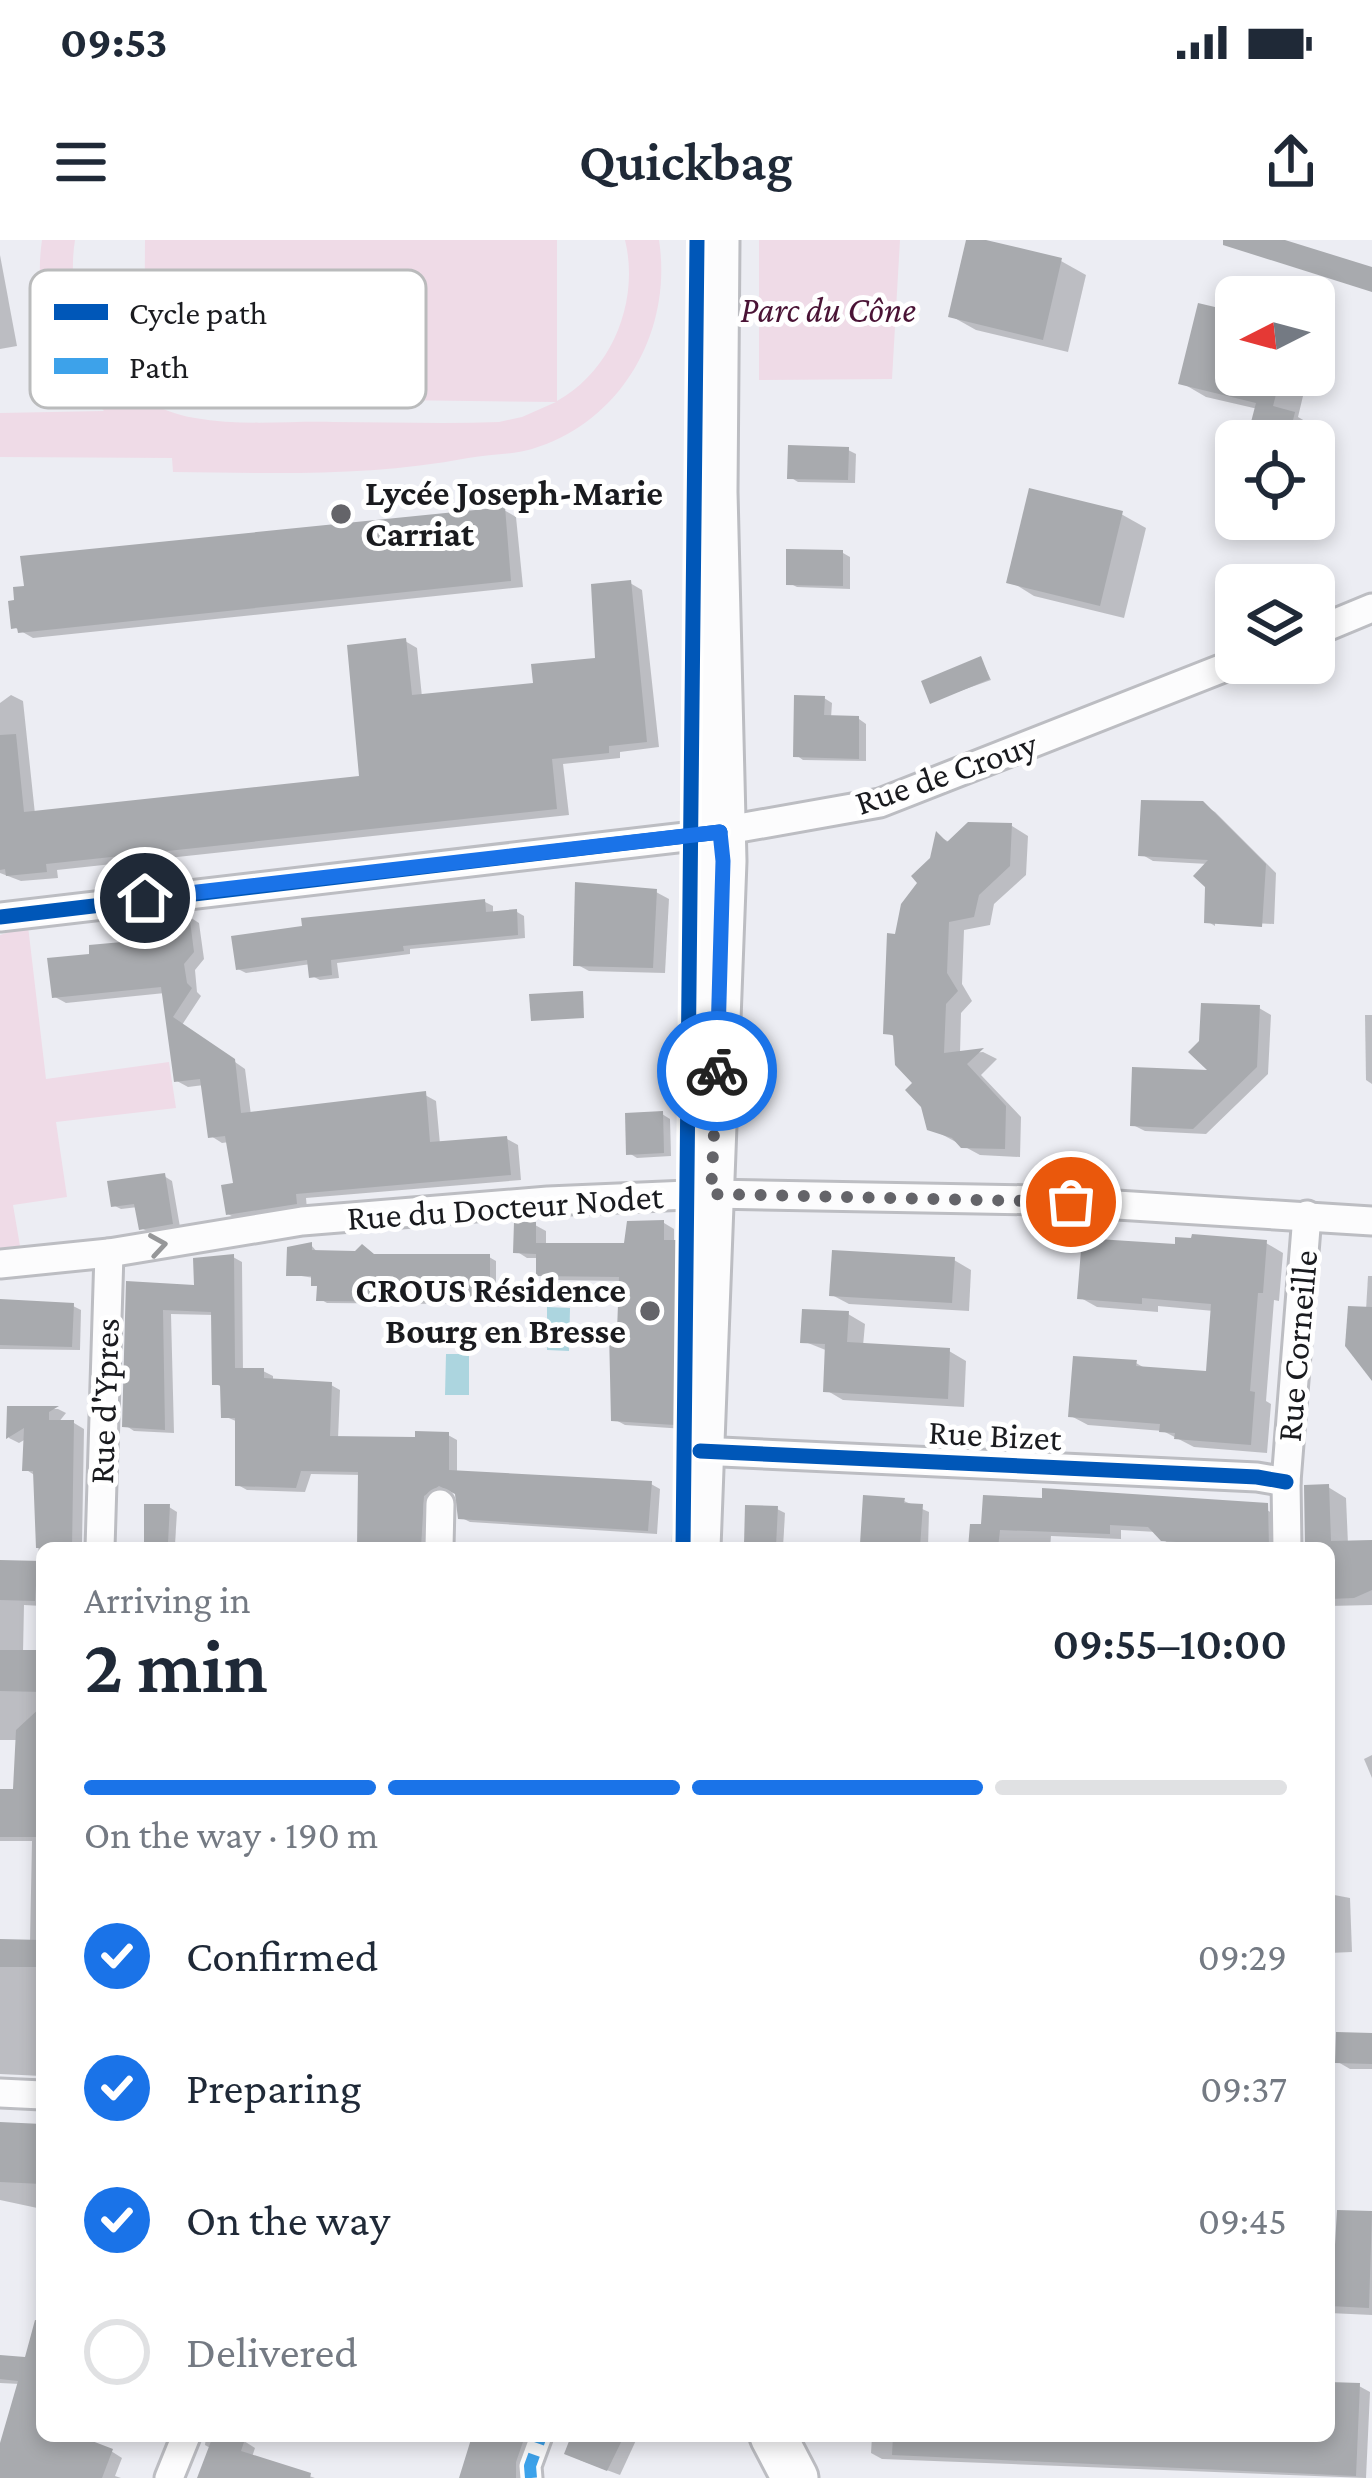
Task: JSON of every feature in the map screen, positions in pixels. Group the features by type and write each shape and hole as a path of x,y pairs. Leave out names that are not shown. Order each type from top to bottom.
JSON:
{"main road":[{"path":"697,1542 718,1062 716,240"},
{"path":"776,2442 795,2478"}],"street":[{"path":"1335,623 1372,608"},
{"name":"Rue de Crouy","path":"0,916 720,832 880,803 1215,671"},
{"name":"Rue du Docteur Nodet","path":"0,1264 109,1253 302,1221 548,1201 711,1194 1036,1200 1372,1221"},
{"name":"Rue Corneille","path":"1287,1542 1286,1482 1307,1215"},
{"name":"Rue d'Ypres","path":"100,1542 109,1253"},
{"name":"Rue Bizet","path":"700,1451 1286,1482"},
{"path":"439,1542 440,1504"},
{"path":"0,2093 36,2095"},
{"path":"170,2478 184,2442"},
{"path":"531,2478 539,2442"}],"green space":[{"path":"42,240 75,240 73,270 40,270"},
{"path":"145,240 557,240 557,401 593,372 617,332 628,287 625,240 659,240 658,307 634,368 592,418 532,449 431,464 284,473 173,472 172,458 0,457 0,413 104,411 101,408 163,408 229,422 499,422 556,402 426,400 426,270 145,270"},
{"name":"Parc du Cône","path":"759,240 900,240 892,379 759,380"},
{"path":"28,926 46,1079 169,1062 176,1108 56,1122 67,1197 13,1205 20,1246 0,1248 0,935"}],"water":[{"path":"547,1307 570,1308 569,1351 547,1350"},
{"path":"446,1354 469,1354 469,1395 445,1395"}],"building":[{"path":"966,240 986,240 1062,258 1043,340 948,317"},
{"path":"1223,240 1285,240 1372,267 1372,292 1335,280 1335,276 1321,276 1223,245"},
{"path":"1198,303 1215,307 1215,393 1178,384"},
{"path":"1227,396 1276,396 1273,406 1295,412 1293,420 1252,420 1256,403"},
{"path":"788,445 849,447 848,480 787,479"},
{"path":"1029,488 1123,511 1100,606 1006,583"},
{"path":"505,507 511,581 18,633 17,628 11,629 8,601 14,600 13,587 24,586 20,556"},
{"path":"786,549 843,550 843,586 786,585"},
{"path":"631,580 647,742 609,746 609,753 552,759 557,809 46,864 47,872 6,876 5,869 0,870 0,735 16,734 24,812 359,776 347,645 406,638 412,695 533,683 531,664 595,658 591,584"},
{"path":"981,656 990,679 930,704 921,681"},
{"path":"794,695 825,696 824,715 859,716 859,759 793,757"},
{"path":"1141,800 1203,801 1266,864 1262,927 1204,923 1205,887 1193,876 1208,860 1138,856"},
{"path":"968,822 1012,823 1010,866 979,895 974,917 949,922 947,973 958,991 946,1004 944,1053 984,1048 967,1064 1006,1106 1005,1149 961,1148 952,1138 927,1130 921,1107 905,1090 912,1083 895,1065 893,1035 883,1034 887,933 895,934 901,904 917,883 911,876 930,858 936,831 947,842"},
{"path":"575,882 657,889 653,968 573,966"},
{"path":"485,899 486,912 517,909 518,935 403,946 404,951 331,960 332,975 309,978 307,960 236,970 231,936 302,926 301,918"},
{"path":"189,913 194,952 184,964 192,988 173,1017 235,1059 241,1113 426,1091 430,1142 507,1136 511,1175 296,1194 297,1204 226,1215 221,1185 233,1183 225,1136 208,1138 200,1079 174,1082 161,987 52,998 47,958 89,954 89,945 155,939 152,917"},
{"path":"583,991 584,1018 531,1021 529,994"},
{"path":"1201,1003 1260,1005 1257,1067 1193,1129 1130,1126 1132,1067 1207,1070 1188,1052 1199,1041"},
{"path":"663,1111 664,1153 626,1155 625,1113"},
{"path":"165,1173 173,1224 139,1230 134,1204 111,1207 107,1181"},
{"name":"CROUS Résidence Bourg en Bresse","path":"664,1220 664,1240 680,1240 675,1425 611,1421 609,1331 617,1331 619,1277 536,1276 536,1254 513,1253 514,1222 536,1222 536,1243 624,1243 627,1221"},
{"path":"1192,1234 1267,1240 1250,1391 1255,1392 1251,1445 1174,1439 1175,1433 1159,1432 1160,1424 1068,1417 1073,1356 1206,1371 1211,1304 1077,1299 1082,1238 1175,1244 1175,1237 1191,1238"},
{"path":"312,1242 312,1250 355,1251 362,1244 374,1254 490,1254 490,1296 445,1295 444,1302 316,1301 317,1286 311,1286 311,1276 286,1276 287,1247"},
{"path":"832,1250 955,1257 952,1303 829,1296"},
{"path":"234,1254 235,1368 264,1368 264,1378 332,1382 330,1436 415,1437 415,1431 449,1432 449,1470 652,1481 648,1531 458,1519 455,1494 439,1486 424,1496 421,1542 357,1542 358,1472 301,1471 296,1488 235,1486 235,1418 221,1418 220,1385 212,1385 211,1312 163,1310 165,1430 122,1427 126,1281 194,1285 193,1258"},
{"path":"0,1299 74,1303 72,1347 0,1345"},
{"path":"1348,1306 1372,1307 1372,1381 1345,1346"},
{"path":"802,1309 849,1311 847,1342 950,1348 948,1399 823,1392 825,1344 800,1343"},
{"path":"7,1406 59,1406 49,1412 49,1420 74,1420 72,1542 36,1542 36,1548 33,1471 22,1471 24,1428 6,1439"},
{"path":"1329,1484 1331,1541 1372,1540 1372,1590 1354,1598 1335,1599 1335,1542 1305,1542 1304,1485"},
{"path":"1042,1488 1268,1503 1269,1542 1161,1541 1148,1527 1110,1525 1110,1534 1000,1530 999,1542 968,1542 970,1524 981,1524 983,1495 1042,1498"},
{"path":"863,1495 923,1504 920,1542 860,1542"},
{"path":"144,1504 170,1504 168,1542 144,1542"},
{"path":"745,1505 778,1506 776,1542 744,1542"},
{"path":"0,1560 36,1561 35,1601 0,1600"},
{"path":"0,1650 36,1650 36,1692 0,1691"},
{"path":"36,1712 36,1837 0,1837 0,1789 13,1789 16,1730"},
{"path":"0,1939 36,1940 36,1967 0,1967"},
{"path":"1336,2032 1372,2033 1372,2064 1335,2063"},
{"path":"0,2122 36,2124 36,2184 0,2182"},
{"path":"1337,2210 1372,2211 1369,2308 1335,2306"},
{"path":"36,2320 36,2442 95,2442 113,2449 102,2478 0,2478 0,2443 18,2381 0,2379 0,2355 25,2357"},
{"path":"1335,2382 1360,2383 1356,2476 892,2455 893,2442 1335,2442"},
{"path":"211,2442 244,2442 241,2451 311,2473 310,2478 197,2478"},
{"path":"470,2442 523,2442 516,2478 459,2478"},
{"path":"569,2442 621,2442 607,2471 564,2454"}],"marked path":[{"path":"531,2478 539,2442"}],"cycle path":[{"path":"683,1542 697,240"},
{"path":"0,917 720,832"},
{"path":"700,1451 1286,1482"}],"way so far":[{"path":"717,1071 711,1194 1071,1202"}],"place":[{"name":"Lycée Joseph-Marie Carriat","path":"341,514"},
{"name":"CROUS Résidence Bourg en Bresse","path":"650,1311"}],"route":[{"path":"145,898 720,832 717,1071"}]}
